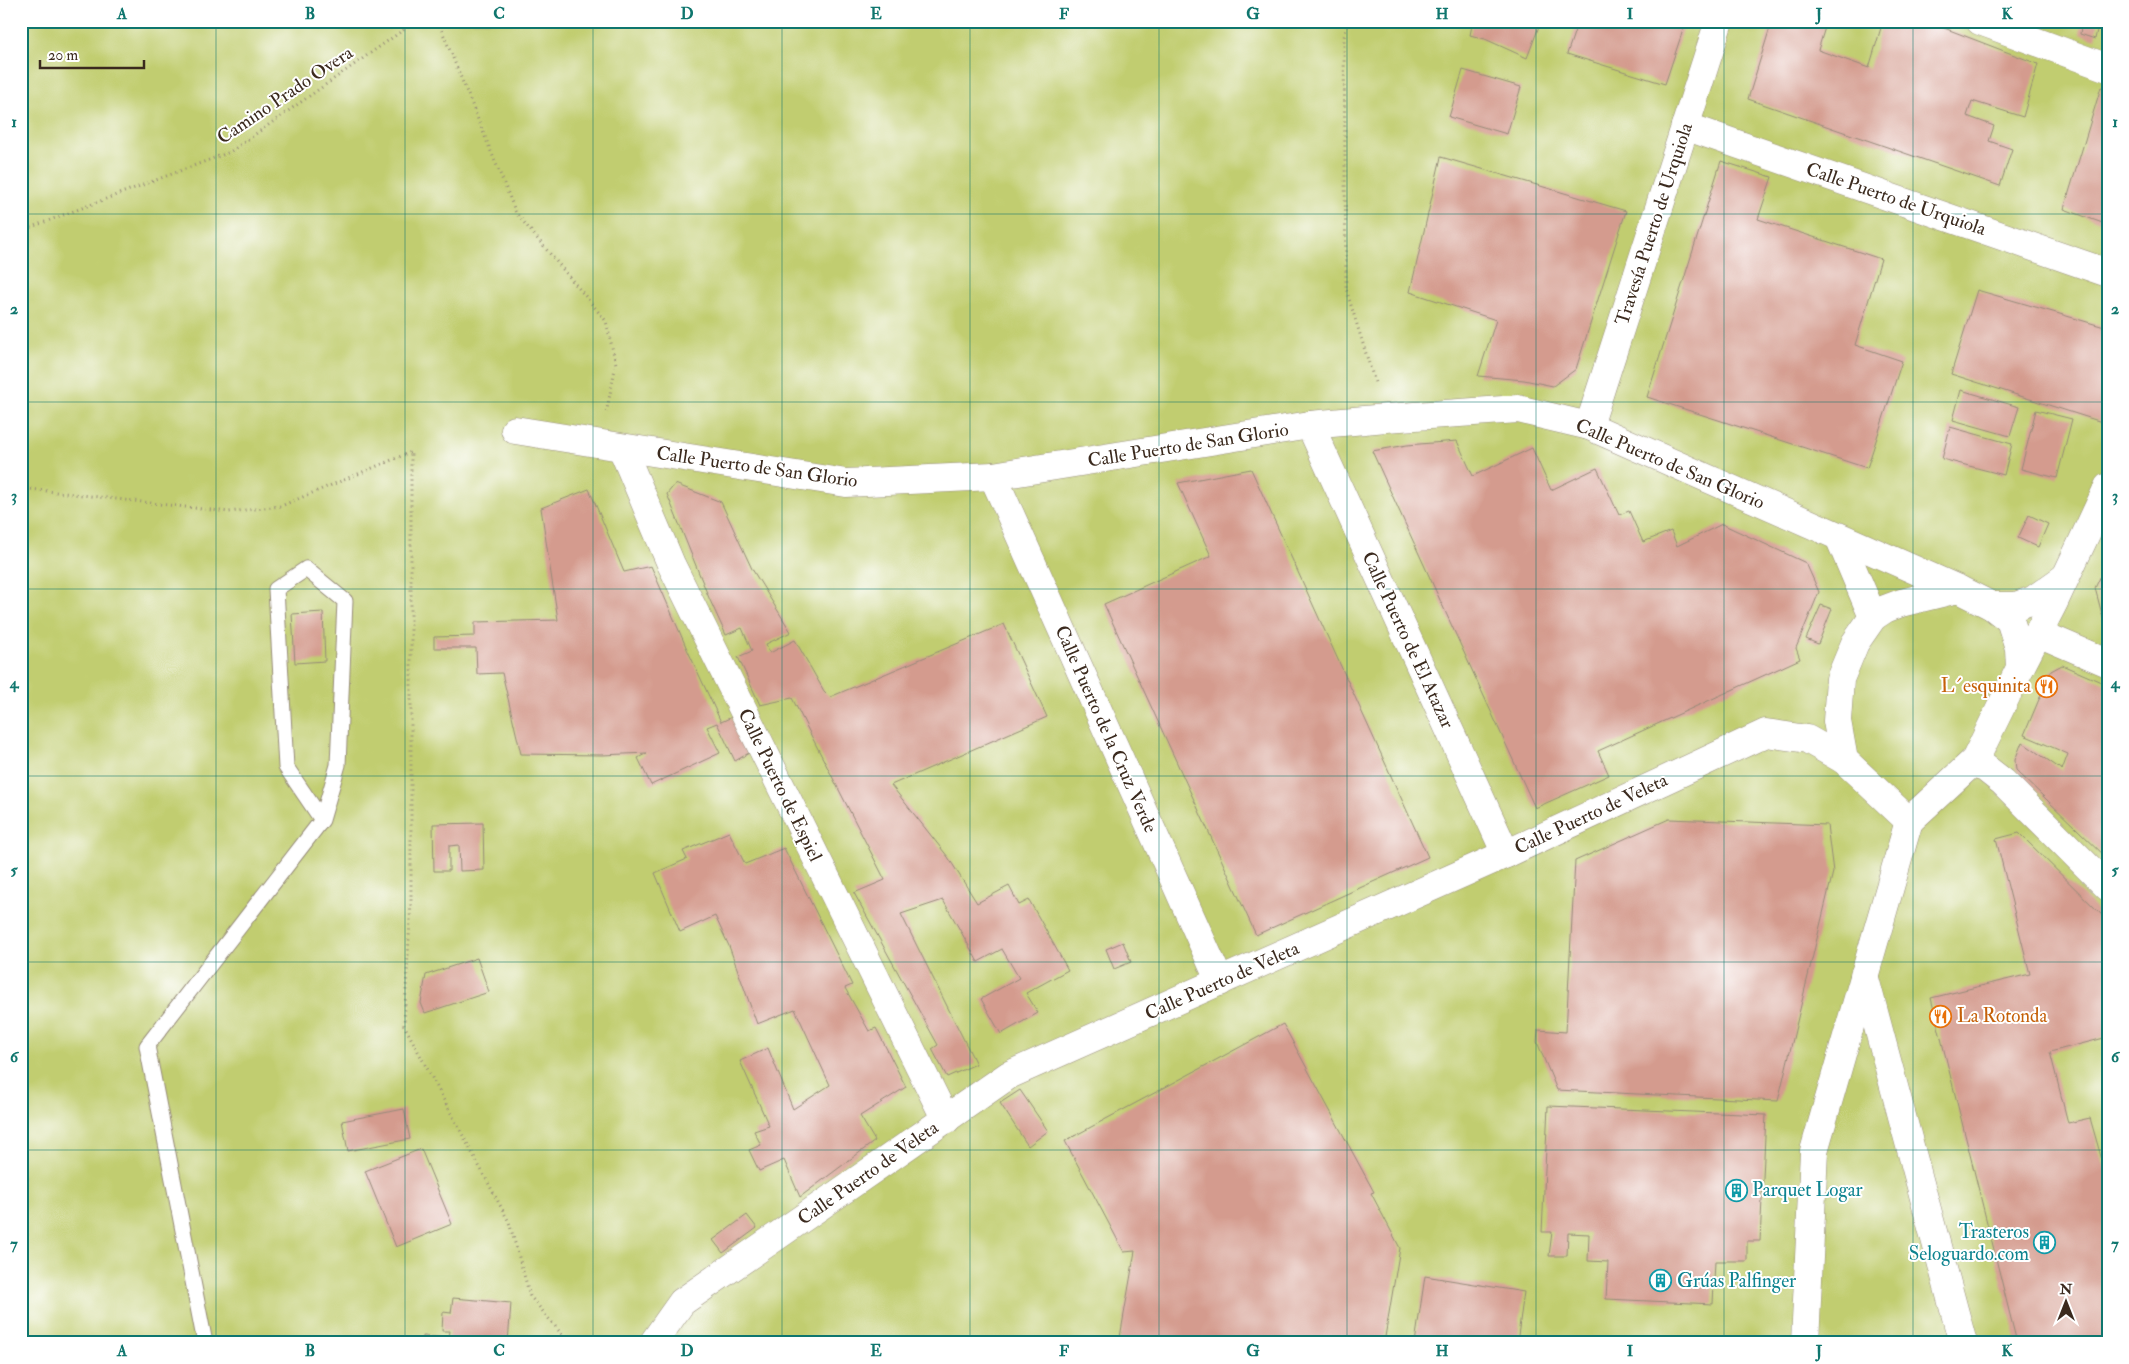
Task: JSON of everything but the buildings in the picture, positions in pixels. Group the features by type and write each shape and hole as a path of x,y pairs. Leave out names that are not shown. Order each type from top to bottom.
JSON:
{"street":[{"name":"Travesía Puerto de Urquiola","path":"1589,426 1718,21"},
{"path":"1980,21 2108,68"},
{"name":"Calle Puerto de Urquiola","path":"1685,126 2108,273"},
{"name":"Calle Puerto de San Glorio","path":"515,430 846,483 993,476 1310,425 1518,409 1589,426 1958,589 1992,606"},
{"name":"Calle Puerto de El Atazar","path":"1310,425 1506,854"},
{"name":"Calle Puerto de Espiel","path":"612,446 946,1120"},
{"name":"Calle Puerto de la Cruz Verde","path":"993,476 1220,982"},
{"path":"1805,1343 1814,1151 1908,821 1975,760 2108,487"},
{"path":"1839,537 1873,617"},
{"path":"1992,606 2016,606 2033,600 2065,577"},
{"path":"1844,760 1837,720 1840,679 1855,643 1873,617 1885,609 1901,603 1958,589"},
{"path":"1992,606 2010,620 2019,648 2020,668"},
{"path":"2038,633 2108,663"},
{"name":"Calle Puerto de Veleta","path":"653,1343 682,1302 1009,1075 1506,854 1766,733 1807,739 1844,760 1908,821"},
{"path":"1975,760 2003,782 2108,887"},
{"path":"1864,974 1963,1343"}],"lane":[{"path":"206,1343 147,1046 322,820 338,765 345,601 306,569 276,589 286,768 322,820"}],"path":[{"name":"Camino Prado Overa","path":"21,231 230,152 416,21"},
{"path":"438,21 516,213 606,320 616,364 607,403 612,446"},
{"path":"1348,21 1344,37 1346,289 1386,418"},
{"path":"21,488 229,512 281,506 410,452 411,903 404,1025 509,1222 530,1296 569,1343"}],"green space":[{"path":"21,21 2108,21 2108,1343 21,1343"}],"place":[{"name":"L´esquinita","path":"2047,686"},
{"name":"La Rotonda","path":"1941,1016"},
{"name":"Parquet Logar","path":"1736,1190"},
{"name":"Trasteros Seloguardo.com","path":"2045,1243"},
{"name":"Grúas Palfinger","path":"1661,1281"}]}
